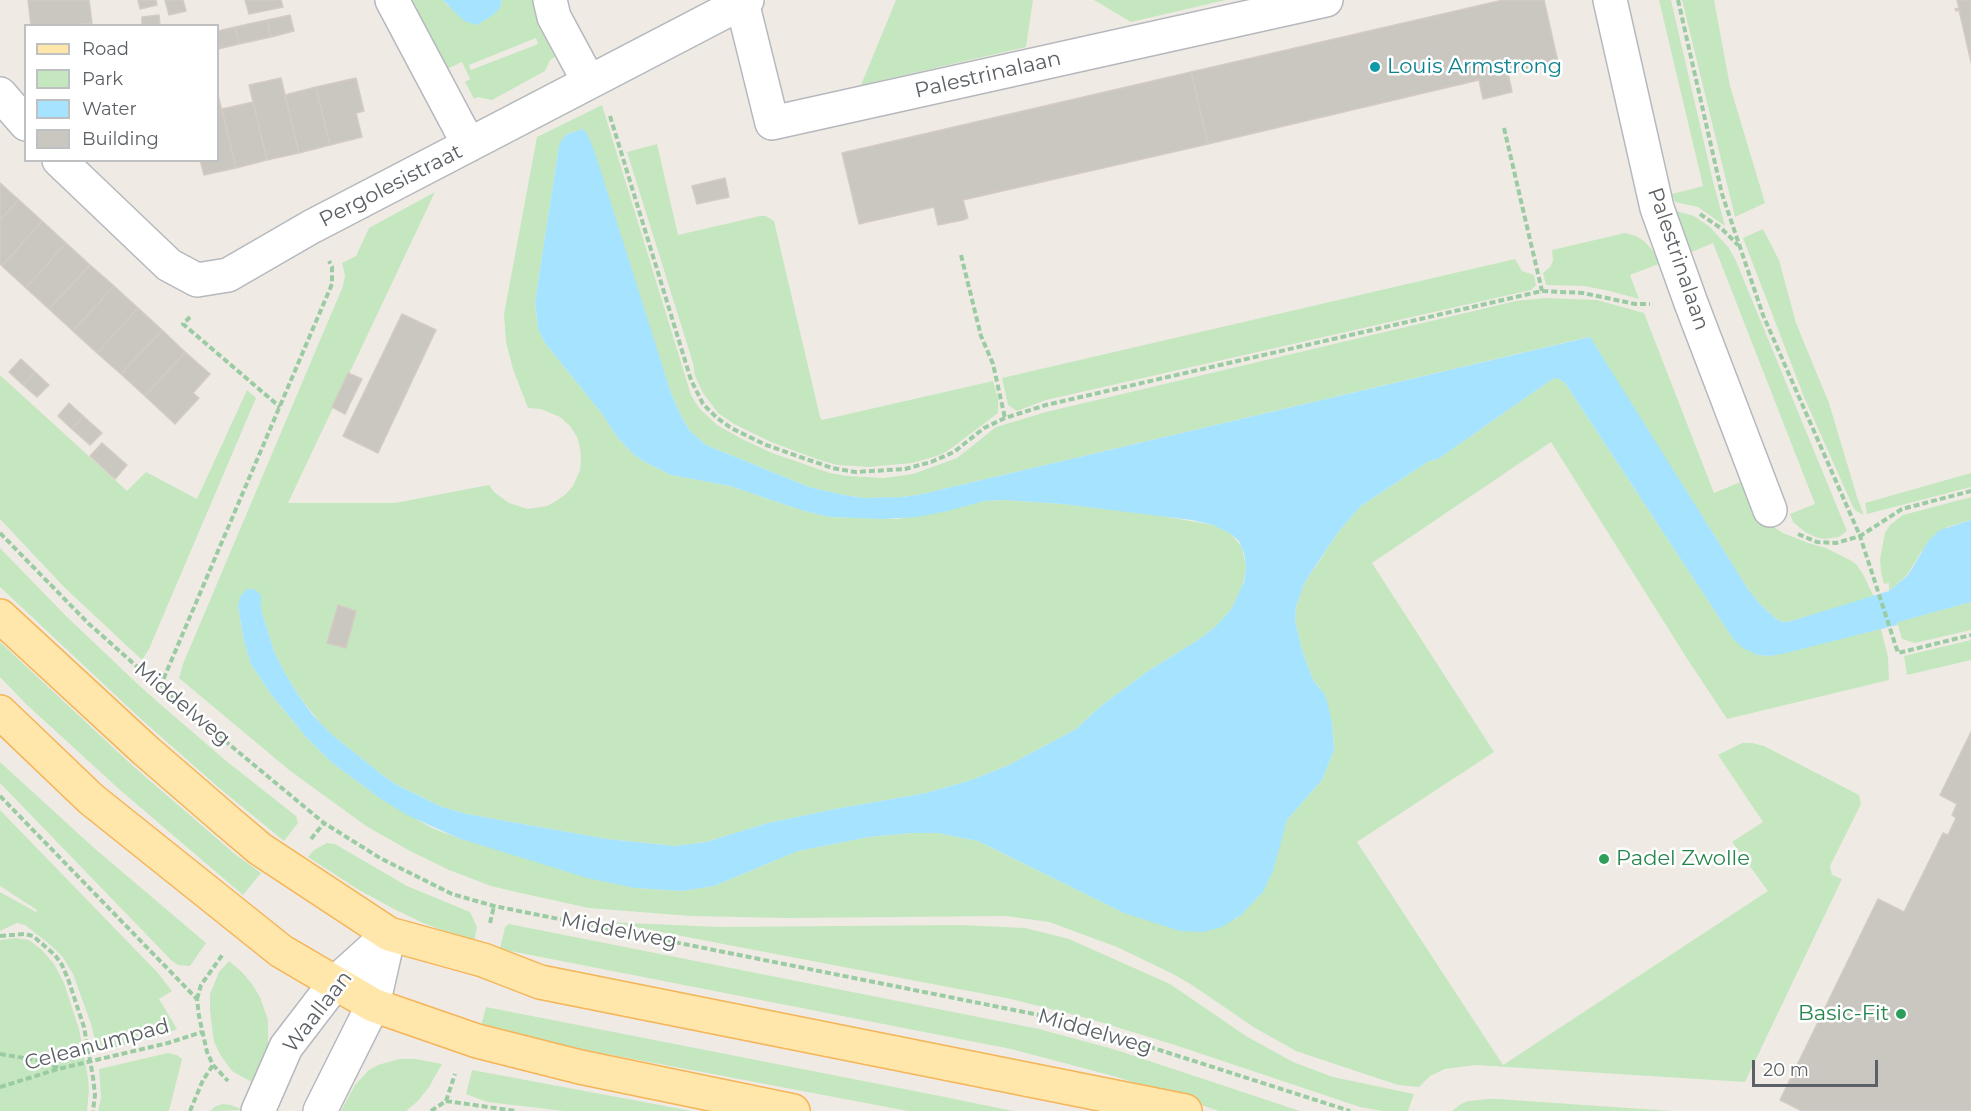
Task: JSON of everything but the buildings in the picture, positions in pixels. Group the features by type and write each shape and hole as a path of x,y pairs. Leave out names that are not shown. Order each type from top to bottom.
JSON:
{"main road":[{"path":"0,616 145,750 260,849 389,934 483,960 540,982 1185,1111"},
{"path":"0,712 91,799 281,951 374,1005 477,1041 568,1065 794,1111"}],"street":[{"path":"392,0 469,145"},
{"path":"550,0 554,17 589,82"},
{"name":"Palestrinalaan","path":"745,1 772,123 1326,0"},
{"name":"Palestrinalaan","path":"1610,0 1657,208 1770,510"},
{"name":"Pergolesistraat","path":"197,280 228,275 311,227 745,1"},
{"path":"0,94 24,122"},
{"path":"61,162 170,265 197,280"},
{"name":"Waallaan","path":"260,1107 286,1047 335,983 389,934"},
{"name":"Waallaan","path":"320,1111 374,1005 389,934"}],"path":[{"path":"1678,0 1722,194 1763,315 1860,536 1898,653 1971,635"},
{"path":"589,82 605,101 691,380 703,404 731,428 766,445 832,468 855,472 905,469 932,462 954,452 984,429 1005,417 1046,405 1542,291 1583,293 1635,304 1691,303"},
{"path":"1504,128 1542,291"},
{"path":"160,687 332,284 332,267 311,227"},
{"path":"961,255 981,336 993,364 1005,417"},
{"path":"197,280 197,311 183,324 280,407"},
{"path":"1770,510 1791,531 1817,542 1836,543 1860,536 1902,509 1971,491"},
{"name":"Middelweg","path":"0,532 89,624 160,687 324,823 380,858 452,894 494,906 1069,1021 1350,1111"},
{"path":"0,796 197,999 202,1032 213,1065 223,1077 260,1107"},
{"path":"0,936 25,934 33,936 55,955 68,979 84,1027 94,1095 93,1111"},
{"name":"Celeanumpad","path":"0,1088 90,1060 168,1043 202,1032"},
{"path":"0,1054 43,1060 58,1069"},
{"path":"190,1111 203,1080 213,1065"},
{"path":"446,1101 516,1111"}],"green space":[{"path":"410,0 443,0 448,6 500,8 502,0 534,0 540,29 555,57 550,60 545,71 492,100 478,97 474,99 465,82 470,79 462,62 447,69","holes":["536,38 538,44 471,70 469,65"]},
{"path":"896,0 1033,0 1026,47 861,85"},
{"path":"1094,0 1226,0 1131,22"},
{"path":"1659,0 1671,0 1725,226 1698,207 1675,202 1672,194 1703,186"},
{"path":"1682,0 1714,0 1730,86 1765,203 1735,217"},
{"path":"602,105 691,395 699,408 717,425 772,453 830,473 847,476 884,478 913,474 957,458 996,427 1046,412 1516,301 1545,298 1597,300 1644,313 1714,493 1743,481 1760,525 1768,523 1783,533 1826,548 1850,560 1863,574 1874,597 1791,621 1783,622 1776,619 1748,589 1589,337 922,494 864,498 809,487 706,445 690,431 671,393 583,129 567,134 559,146 535,302 538,329 545,343 603,415 617,437 634,455 671,475 730,486 804,511 830,517 898,519 984,501 1003,500 1063,504 1157,515 1213,525 1231,534 1242,547 1246,567 1242,590 1232,608 1216,626 1201,638 1148,671 1101,706 1076,729 1007,766 968,781 926,793 768,823 706,842 676,846 607,839 467,814 442,807 399,786 330,733 299,696 274,651 261,609 261,595 238,607 251,664 270,693 307,738 331,762 381,799 432,828 458,838 635,888 682,891 714,886 798,851 869,837 937,833 978,841 1124,913 1236,919 1263,892 1287,820 1322,780 1334,750 1332,722 1302,650 1295,620 1296,607 1304,584 1339,531 1361,506 1429,461 1438,459 1557,378 1565,383 1734,640 1757,655 1769,656 1881,629 1888,657 1889,680 1727,719 1551,442 1372,563 1494,752 1357,842 1503,1065 1768,891 1732,842 1763,822 1718,755 1742,743 1764,746 1859,795 1861,804 1830,866 1832,875 1842,879 1745,1082 1475,1065 1445,1069 1430,1076 1419,1087 1398,1085 1296,1051 1255,1028 1173,974 1117,947 1049,922 1006,916 789,918 690,916 589,908 491,886 449,870 366,826 289,770 179,678 343,286 345,275 342,263 356,256 369,228 435,192 288,503 395,503 489,485 494,492 509,503 528,509 547,506 566,494 573,486 580,470 581,459 577,437 560,417 541,409 528,408 513,369 506,342 504,314 537,137"},
{"path":"657,144 678,235 760,216 766,216 774,221 822,420 993,381 998,398 998,413 940,455 912,463 869,467 838,465 822,461 771,442 734,424 718,413 703,393 695,376 693,363 627,152"},
{"path":"1676,211 1694,216 1710,227 1729,248 1736,261 1847,531 1839,537 1818,538 1805,532 1793,522 1790,514 1815,504 1713,243 1687,254"},
{"path":"1763,229 1779,260 1796,323 1829,403 1864,515 1853,507 1804,397 1743,238"},
{"path":"1625,233 1644,241 1653,251 1659,264 1630,275 1639,299 1584,286 1546,285 1543,273 1553,261 1552,250"},
{"path":"1515,259 1522,271 1534,275 1536,285 1531,290 1046,400 1017,411 1008,405 1002,378"},
{"path":"0,375 127,491 146,472 197,499 247,390 256,398 149,649 142,660 64,587 0,519"},
{"path":"1971,473 1971,487 1867,514 1865,503"},
{"path":"1971,497 1971,520 1947,527 1921,552 1907,575 1889,591 1889,583 1884,584 1880,559 1885,533 1890,525 1903,515"},
{"path":"0,548 66,616 144,690 225,760 296,816 298,823 284,841 142,720 0,587"},
{"path":"1971,602 1971,630 1915,643 1902,639 1897,622"},
{"path":"1971,640 1971,660 1907,675 1904,656"},
{"path":"0,642 133,766 236,855 261,873 243,895 120,790 26,704 0,677"},
{"path":"0,762 93,847 206,943 190,966 178,965 171,960 0,783"},
{"path":"0,810 158,973 172,991 159,999 177,1029 160,1036 98,1052 91,1024 73,974 62,956 25,925 17,923 0,931 0,892 36,912 37,910 0,886"},
{"path":"327,843 335,844 407,886 470,912 477,927 474,942 396,910 359,890 308,857 314,850"},
{"path":"608,922 719,927 962,925 1025,928 1069,939 1170,984 1246,1036 1293,1062 1333,1077 1414,1094 1408,1111 1382,1111 1360,1107 1175,1045 1090,1019 1011,999"},
{"path":"509,924 1039,1029 1113,1049 1300,1111 1219,1111 1117,1077 1011,1049 500,949 505,927"},
{"path":"15,938 29,940 42,950 54,964 64,983 79,1029 88,1078 87,1111 0,1111 0,940"},
{"path":"229,961 252,984 260,997 268,1020 268,1048 255,1084 232,1071 214,1042 210,994 219,972"},
{"path":"486,1007 1013,1111 908,1111 480,1030"},
{"path":"168,1053 182,1059 169,1111 98,1111 101,1097 99,1069"},
{"path":"399,1059 416,1059 442,1064 418,1101 406,1111 341,1111 355,1085 369,1070"},
{"path":"472,1070 692,1111 564,1111 487,1102 466,1094"},
{"path":"1489,1099 1672,1111 1452,1111 1468,1101"},
{"path":"223,1104 231,1105 243,1110 210,1111"}],"water":[{"path":"443,0 502,0 500,8 493,15 477,25 464,21"},
{"path":"583,129 588,135 596,156 671,393 690,431 706,445 809,487 864,498 922,494 1590,337 1748,589 1776,619 1783,622 1791,621 1889,591 1908,575 1929,540 1940,530 1971,520 1971,602 1898,622 1897,625 1782,654 1757,655 1743,648 1734,640 1565,383 1557,378 1438,459 1429,461 1361,506 1339,531 1304,584 1296,607 1295,620 1302,650 1313,680 1325,695 1332,722 1334,750 1322,780 1287,820 1273,871 1263,892 1241,915 1222,927 1203,932 1180,931 1124,913 978,841 937,833 869,837 798,851 714,886 682,891 635,888 587,878 458,838 407,815 381,799 331,762 307,738 270,693 251,664 238,607 240,597 244,592 254,589 261,595 261,609 274,651 283,670 312,714 330,733 399,786 442,807 467,814 607,839 676,846 706,842 768,823 926,793 968,781 1007,766 1076,729 1101,706 1148,671 1201,638 1216,626 1232,608 1244,582 1246,567 1239,541 1213,525 1192,520 1063,504 1003,500 984,501 917,517 882,519 830,517 804,511 730,486 671,475 634,455 617,437 603,415 545,343 538,329 535,302 559,146 567,134"}],"place":[{"name":"Louis Armstrong","path":"1375,67"},
{"name":"Padel Zwolle","path":"1604,859"},
{"name":"Basic-Fit","path":"1901,1014"}]}
